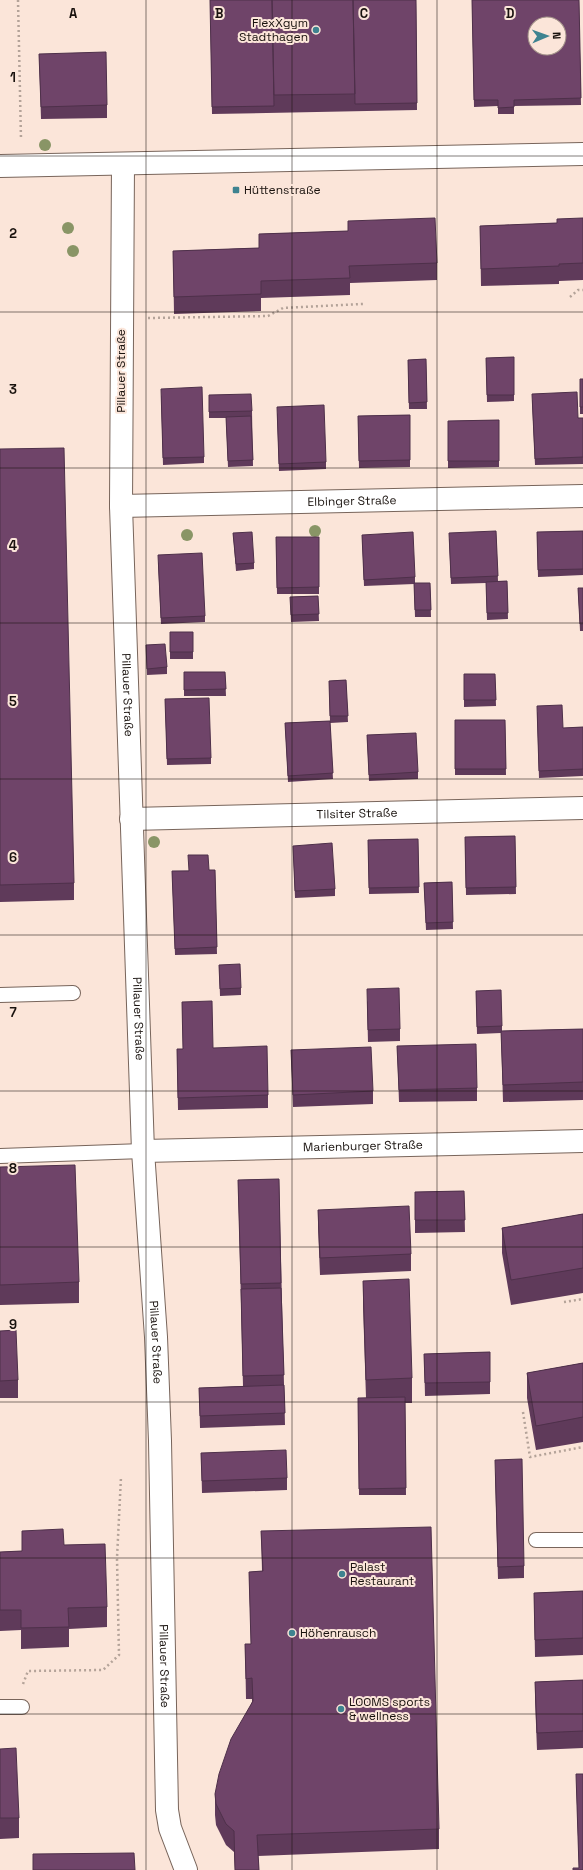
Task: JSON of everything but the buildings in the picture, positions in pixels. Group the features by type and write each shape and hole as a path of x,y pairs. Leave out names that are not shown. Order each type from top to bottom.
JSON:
{"street":[{"path":"0,166 583,154"},
{"name":"Pillauer Straße","path":"123,164 121,506 143,1151 156,1337 161,1448 167,1810 170,1828 186,1870"},
{"name":"Elbinger Straße","path":"121,506 583,496"},
{"name":"Tilsiter Straße","path":"131,819 583,808"},
{"name":"Marienburger Straße","path":"143,1151 583,1141"}],"lane":[{"path":"0,995 73,993"},
{"path":"0,1156 143,1151"},
{"path":"536,1540 583,1540"}],"path":[{"path":"18,0 22,166"},
{"path":"570,297 578,290 583,290"},
{"path":"122,319 268,316 283,308 363,304"},
{"path":"564,1302 583,1299"},
{"path":"523,1412 530,1457 583,1447"},
{"path":"12,1707 28,1671 102,1670 119,1655 117,1558 121,1477"}],"place":[{"name":"FlexXgym Stadthagen","path":"316,30"},
{"name":"Hüttenstraße","path":"236,190"},
{"name":"Palast Restaurant","path":"342,1574"},
{"name":"Höhenrausch","path":"292,1633"},
{"name":"LOOMS sports & wellness","path":"341,1709"}]}
